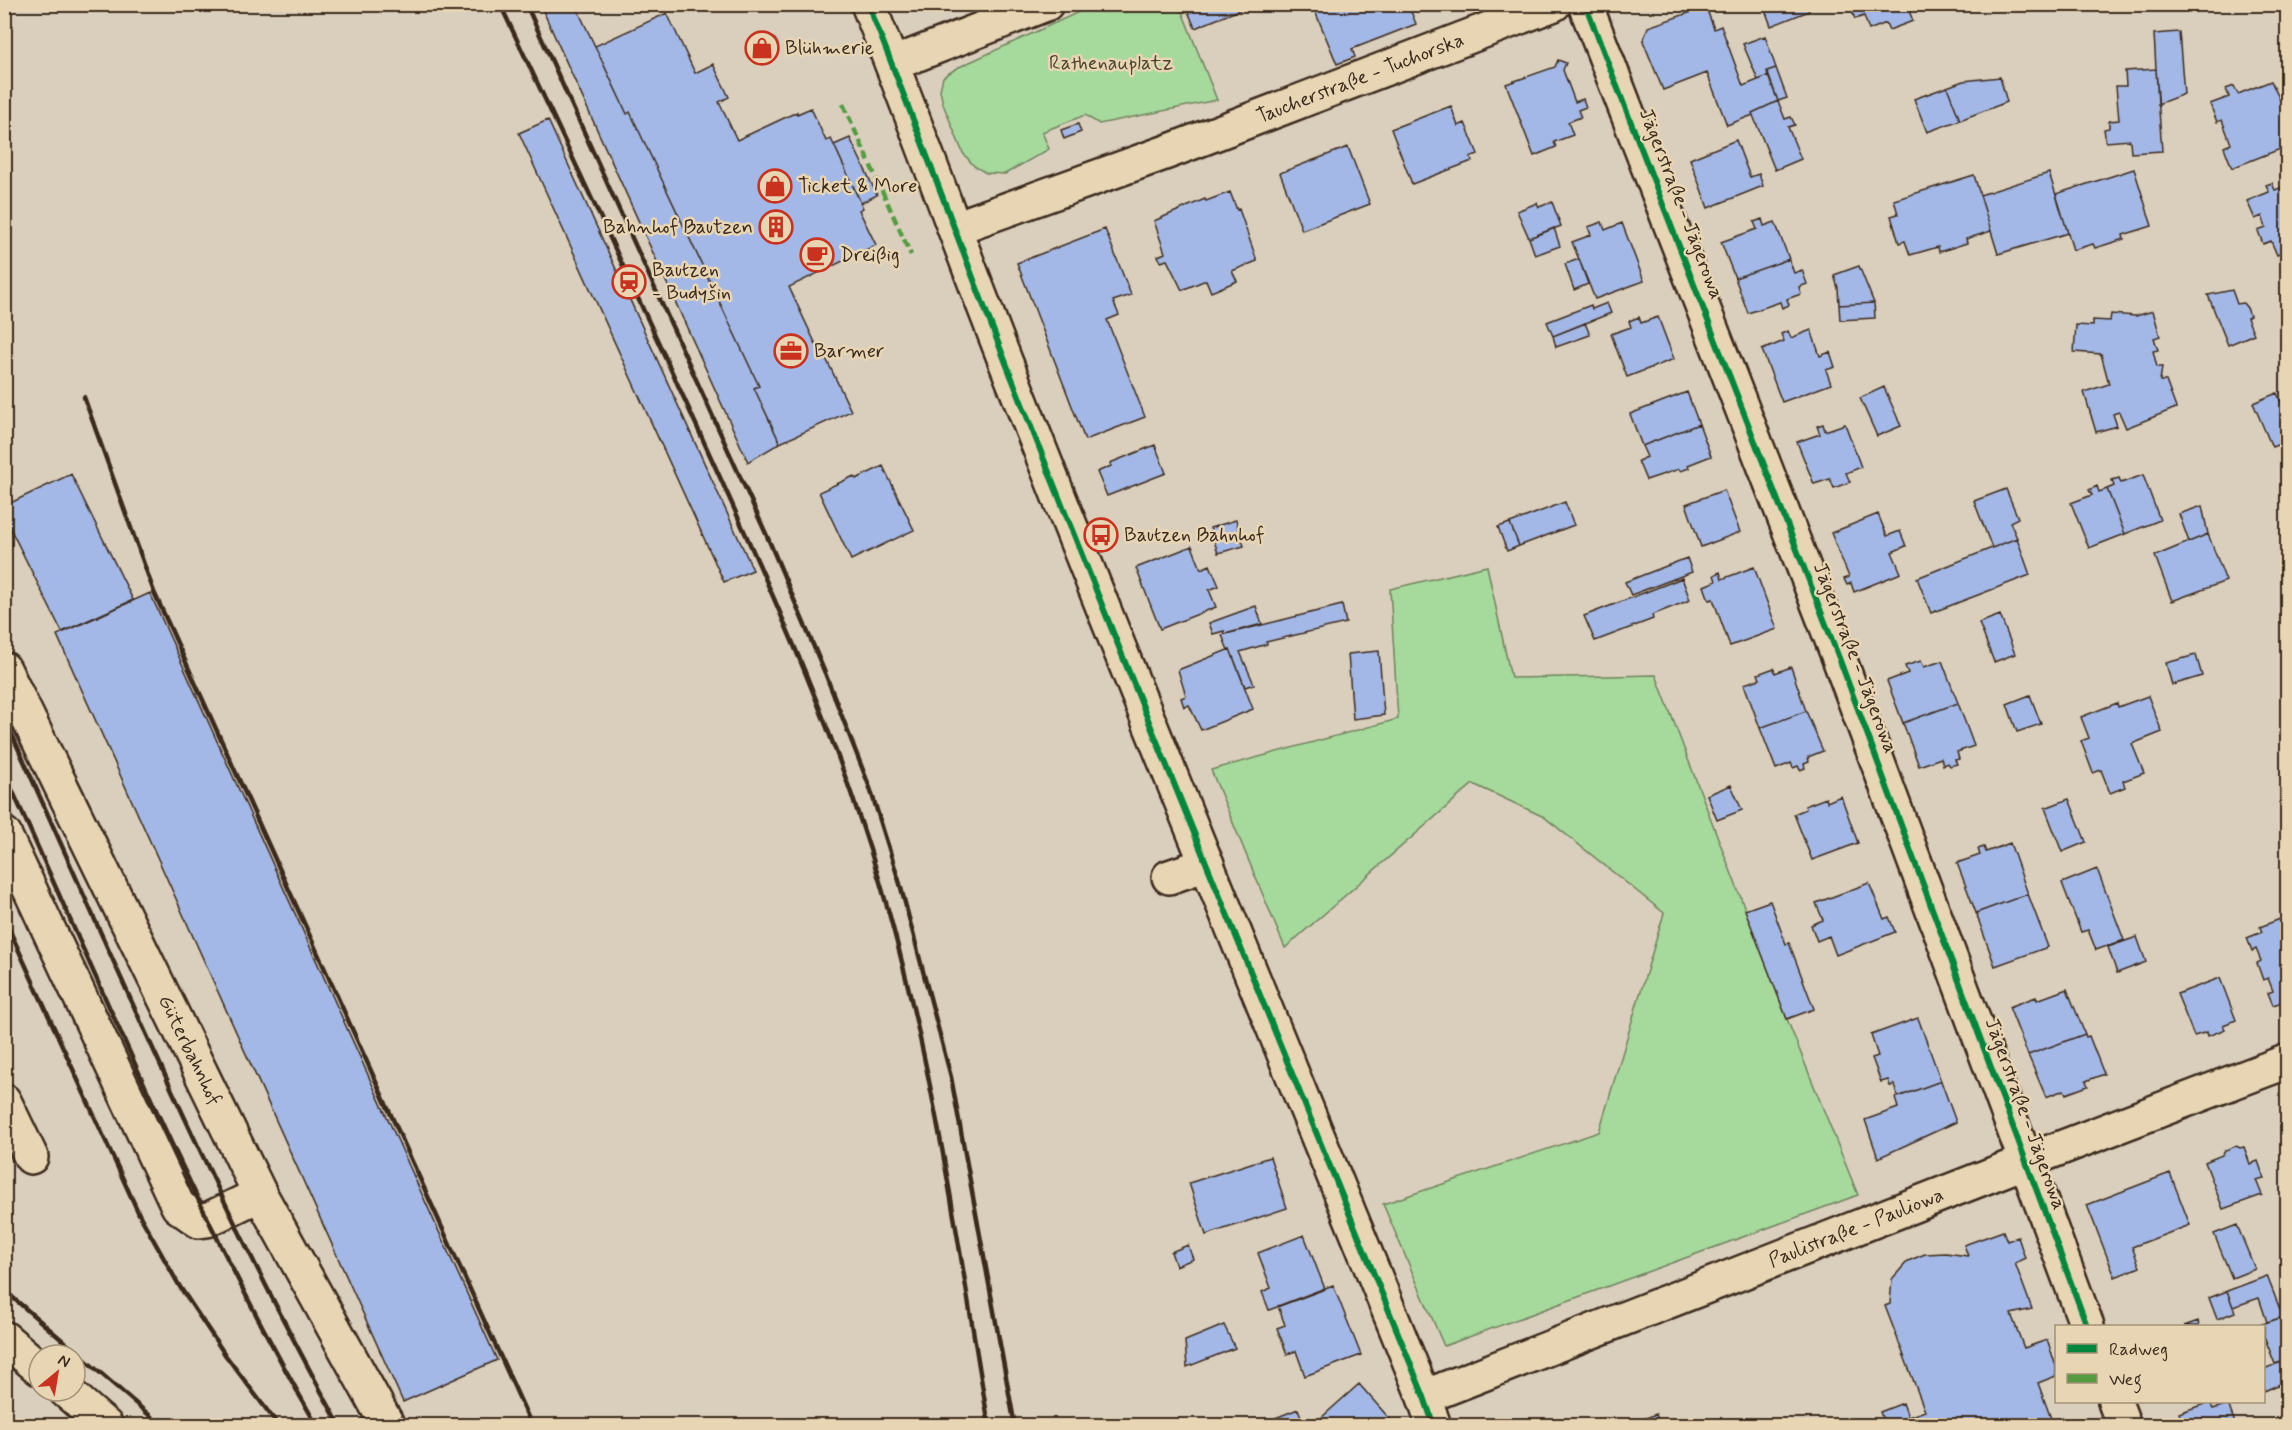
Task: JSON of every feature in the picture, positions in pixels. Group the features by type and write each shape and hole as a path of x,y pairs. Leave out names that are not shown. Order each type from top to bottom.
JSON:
{"street":[{"path":"868,4 956,228 1014,386 1429,1411"},
{"path":"892,64 1046,4"},
{"name":"Taucherstraße - Tuchorska","path":"956,228 1167,152 1554,4"},
{"name":"Jägerstraße - Jägerowa","path":"1585,4 1834,647 2087,1325"},
{"name":"Güterbahnhof","path":"4,669 260,1194 388,1425"},
{"path":"4,834 178,1206 199,1221 207,1220 260,1194"},
{"path":"1169,877 1207,864"},
{"name":"Paulistraße - Pauliowa","path":"1429,1411 2024,1162 2288,1061"},
{"path":"4,1101 31,1157"},
{"path":"4,1338 27,1358"},
{"path":"80,1403 106,1425"},
{"path":"2116,1403 2124,1425"}],"green space":[{"name":"Rathenauplatz","path":"1179,4 1217,100 1099,124 1085,115 1042,132 1049,149 1005,174 986,173 974,166 963,153 943,104 940,90 943,77 957,68 1079,12 1084,5"},
{"path":"1487,566 1511,678 1656,675 1787,1019 1858,1195 1444,1346 1383,1204 1599,1132 1664,913 1544,817 1473,784 1285,948 1211,770 1398,719 1390,589"}],"building":[{"path":"540,4 575,4 627,114 630,112 759,386 754,388 780,443 748,462"},
{"path":"587,4 602,4 590,10"},
{"path":"1185,4 1254,4 1195,28"},
{"path":"1312,4 1408,4 1416,24 1352,49 1355,57 1337,64"},
{"path":"1763,4 1807,4 1809,11 1771,26"},
{"path":"1849,4 1912,4 1908,8 1913,21 1889,30 1886,23 1869,30 1864,16 1855,19"},
{"path":"1706,7 1714,29 1721,26 1743,86 1768,76 1778,101 1752,113 1753,115 1727,125 1707,73 1663,90 1643,41 1648,27"},
{"name":"Bahnhof Bautzen","path":"667,13 695,73 713,64 729,97 719,102 737,140 797,112 797,114 811,108 826,141 831,139 834,145 863,208 859,210 876,245 789,287 851,411 780,443 754,388 759,386 630,112 627,114 595,46"},
{"path":"2179,32 2184,94 2158,104 2154,34"},
{"path":"765,35 774,39 778,48 774,57 765,61 756,57 752,48 756,39"},
{"path":"1765,36 1776,68 1767,71 1768,76 1758,80 1743,44"},
{"path":"1558,60 1566,63 1563,70 1575,102 1583,99 1586,107 1578,110 1581,117 1568,122 1573,135 1554,142 1556,147 1534,156 1506,84 1555,67"},
{"path":"1776,68 1787,98 1778,101 1767,71"},
{"path":"2156,69 2162,151 2131,153 2130,140 2106,142 2104,129 2109,128 2109,121 2119,120 2116,86 2126,86 2125,71"},
{"path":"2000,77 2007,102 1960,120 1947,87 1963,81"},
{"path":"2271,81 2282,104 2288,102 2288,146 2232,168 2224,147 2231,144 2222,120 2217,122 2210,104 2229,97 2226,89 2234,86 2238,94"},
{"path":"1947,87 1960,120 1927,132 1914,99"},
{"path":"1778,101 1785,119 1791,117 1795,125 1788,127 1801,159 1775,170 1752,113"},
{"path":"1451,106 1458,126 1465,123 1478,154 1470,157 1472,161 1412,184 1391,129"},
{"path":"548,120 753,570 724,582 519,133"},
{"path":"1078,124 1081,132 1064,139 1061,130"},
{"path":"850,138 877,195 861,203 834,145"},
{"path":"1736,140 1750,177 1759,174 1763,186 1708,208 1690,159"},
{"path":"1348,147 1370,204 1302,230 1280,173"},
{"path":"2134,169 2152,226 2123,235 2124,239 2095,248 2093,244 2073,250 2056,194"},
{"path":"2049,173 2068,233 1998,254 1980,195"},
{"path":"1974,175 1991,231 1966,239 1967,243 1939,252 1938,247 1910,255 1905,241 1899,243 1891,216 1898,214 1894,200"},
{"path":"2272,183 2275,190 2288,185 2288,251 2277,255 2271,241 2263,244 2258,231 2266,228 2262,216 2255,219 2247,201 2269,192 2266,185"},
{"path":"1230,192 1237,210 1239,209 1257,261 1232,271 1237,281 1211,292 1206,280 1182,290 1167,260 1161,262 1158,256 1165,253 1154,221 1205,199 1206,201"},
{"path":"1552,202 1561,226 1529,238 1517,211 1537,203 1539,207"},
{"path":"1762,219 1764,226 1775,222 1789,259 1735,278 1721,242 1757,229 1754,222"},
{"path":"1602,222 1605,230 1622,223 1644,281 1595,299 1572,242 1591,235 1588,227"},
{"path":"1554,228 1560,246 1535,255 1529,238"},
{"path":"1105,229 1131,295 1113,301 1119,315 1107,320 1145,417 1085,440 1017,263"},
{"path":"1579,259 1588,284 1574,290 1565,264"},
{"path":"1789,259 1794,273 1802,270 1807,284 1799,287 1801,294 1787,299 1789,305 1782,308 1780,302 1748,313 1735,278"},
{"path":"1859,266 1874,303 1839,305 1838,288 1834,275"},
{"path":"2232,290 2237,304 2243,303 2247,308 2250,316 2247,318 2254,334 2228,345 2208,295"},
{"path":"1607,303 1611,313 1553,336 1547,322 1591,305 1592,309"},
{"path":"1874,303 1875,318 1840,320 1839,305"},
{"path":"2153,311 2160,336 2154,338 2158,350 2153,351 2157,367 2162,367 2160,381 2166,381 2176,408 2126,428 2119,412 2113,414 2117,426 2096,432 2084,392 2109,384 2101,354 2074,352 2076,325 2093,326 2093,320 2110,321 2111,314 2136,316"},
{"path":"1639,317 1641,323 1658,317 1674,359 1627,377 1611,334 1631,327 1629,321"},
{"path":"1585,323 1590,335 1556,347 1553,336"},
{"path":"1811,330 1820,356 1830,352 1835,367 1826,370 1831,384 1782,402 1762,350 1784,341 1781,334 1788,331 1791,338"},
{"path":"1884,387 1901,426 1877,436 1860,398"},
{"path":"1687,392 1699,424 1642,446 1630,414"},
{"path":"2277,393 2288,419 2288,441 2272,447 2253,403"},
{"path":"1699,424 1711,456 1688,465 1689,468 1681,471 1679,469 1646,480 1638,461 1647,457 1642,446"},
{"path":"1823,424 1825,431 1845,424 1861,467 1846,473 1850,482 1834,488 1830,479 1814,484 1797,442 1820,434 1817,426"},
{"path":"1155,445 1166,473 1107,496 1097,472 1111,466 1110,463"},
{"path":"883,466 914,530 851,560 819,492 854,476 856,479"},
{"path":"71,474 133,600 62,632 4,516 4,506"},
{"path":"2143,475 2160,520 2125,534 2107,489 2114,486 2112,480 2119,478 2121,483"},
{"path":"2097,486 2099,492 2107,489 2125,534 2089,548 2071,503 2092,495 2089,490"},
{"path":"2006,489 2018,518 2010,522 2017,538 1992,548 1974,501"},
{"path":"1724,490 1740,532 1701,547 1686,504"},
{"path":"1565,502 1574,525 1519,546 1510,523"},
{"path":"2202,506 2208,534 2189,542 2179,514"},
{"path":"1878,514 1887,536 1900,531 1906,546 1892,552 1901,573 1854,592 1851,583 1847,585 1844,579 1849,577 1831,533"},
{"path":"1236,520 1244,546 1218,553 1210,528"},
{"path":"1510,523 1519,546 1507,551 1498,527"},
{"path":"2208,534 2226,581 2172,601 2155,556"},
{"path":"2017,538 2030,575 1931,613 1917,578"},
{"path":"1192,546 1201,569 1210,565 1219,586 1209,590 1216,607 1160,629 1136,568"},
{"path":"1687,558 1692,572 1631,595 1625,582"},
{"path":"1754,567 1777,629 1730,646 1713,599 1709,600 1704,586 1716,581 1714,575 1720,572 1722,579"},
{"path":"1682,578 1690,600 1652,615 1653,619 1595,641 1584,616"},
{"path":"150,593 497,1360 403,1402 57,635"},
{"path":"1342,605 1346,623 1266,642 1267,644 1240,652 1254,684 1245,687 1222,635"},
{"path":"1256,606 1262,624 1225,634 1224,631 1213,634 1209,623"},
{"path":"2000,615 2015,654 1994,662 1979,623"},
{"path":"1230,649 1253,709 1201,730 1189,705 1184,707 1181,698 1186,696 1178,670"},
{"path":"1379,651 1384,715 1353,719 1348,654"},
{"path":"2196,655 2202,676 2172,685 2166,663"},
{"path":"1921,661 1924,667 1942,661 1958,703 1903,723 1887,681 1908,673 1905,666"},
{"path":"1791,667 1806,711 1760,728 1744,684 1760,679 1758,674 1774,668 1775,673"},
{"path":"2030,695 2041,724 2017,732 2007,704"},
{"path":"2148,696 2162,732 2132,744 2144,773 2123,781 2125,787 2110,793 2101,770 2093,773 2081,741 2089,738 2081,717 2117,703 2118,707"},
{"path":"1958,703 1974,746 1957,752 1959,759 1955,760 1957,764 1943,765 1941,758 1919,766 1903,723"},
{"path":"1806,711 1823,751 1808,757 1809,762 1804,764 1805,768 1800,770 1798,766 1793,768 1791,763 1776,769 1760,728"},
{"path":"1731,785 1742,810 1717,820 1707,795"},
{"path":"1841,796 1858,843 1812,860 1794,814 1806,809 1805,806 1826,798 1827,802"},
{"path":"2069,799 2086,842 2062,852 2045,808"},
{"path":"2010,843 2028,894 1976,913 1957,863 1980,855 1978,849 1984,847 1986,852"},
{"path":"2097,869 2124,940 2096,950 2088,930 2081,932 2062,883"},
{"path":"1869,883 1884,919 1889,917 1895,932 1836,955 1829,936 1817,941 1811,925 1823,920 1816,903"},
{"path":"2028,894 2048,947 1995,966 1976,913"},
{"path":"1770,901 1814,1009 1787,1019 1745,910"},
{"path":"2285,917 2288,922 2288,1000 2273,1005 2268,993 2273,991 2268,978 2263,980 2257,963 2261,961 2256,949 2252,951 2247,938 2262,932 2260,927"},
{"path":"2137,937 2146,962 2117,973 2108,947"},
{"path":"2220,978 2236,1020 2223,1025 2225,1029 2208,1036 2207,1032 2194,1036 2177,994"},
{"path":"2067,989 2085,1034 2028,1055 2009,1007"},
{"path":"1918,1018 1941,1081 1898,1097 1894,1085 1890,1086 1888,1080 1881,1082 1872,1058 1878,1056 1871,1035"},
{"path":"2085,1034 2086,1037 2089,1036 2104,1074 2086,1081 2088,1086 2066,1094 2064,1090 2046,1097 2028,1055"},
{"path":"1941,1081 1956,1122 1878,1158 1865,1120 1898,1108 1895,1098"},
{"path":"2236,1146 2244,1147 2250,1164 2258,1161 2264,1178 2256,1180 2262,1195 2223,1209 2205,1162"},
{"path":"1270,1157 1287,1208 1206,1235 1189,1183"},
{"path":"2170,1173 2190,1225 2132,1247 2140,1267 2115,1277 2087,1205"},
{"path":"2237,1225 2255,1269 2232,1278 2214,1234"},
{"path":"2003,1231 2007,1241 2018,1237 2025,1258 2015,1263 2032,1309 2011,1314 2024,1348 2047,1340 2055,1363 2055,1376 2038,1383 2053,1424 1885,1426 1880,1412 1903,1403 1908,1417 1925,1411 1885,1306 1890,1304 1892,1279 1908,1261 1925,1254 1946,1253 1968,1256 1964,1245"},
{"path":"1304,1235 1325,1289 1269,1310 1262,1292 1271,1288 1258,1253"},
{"path":"1188,1245 1193,1259 1176,1266 1171,1252"},
{"path":"2267,1276 2283,1317 2267,1322 2259,1298 2233,1307 2227,1291"},
{"path":"1333,1285 1361,1355 1305,1376 1296,1351 1287,1354 1277,1328 1285,1325 1278,1306"},
{"path":"2227,1291 2235,1312 2217,1319 2209,1298"},
{"path":"2283,1317 2288,1329 2288,1359 2275,1364 2265,1339 2265,1325 2259,1325"},
{"path":"2198,1321 2199,1325 2187,1325"},
{"path":"1224,1325 1235,1348 1187,1367 1185,1341"},
{"path":"2288,1359 2288,1375 2283,1376 2285,1382 2265,1391 2265,1369"},
{"path":"1359,1384 1396,1426 1312,1426"},
{"path":"2207,1403 2210,1403 2213,1409 2228,1404 2236,1426 2183,1426 2179,1413"},
{"path":"1298,1409 1305,1426 1255,1426"},
{"path":"1656,1414 1660,1426 1626,1426"}],"railway":[{"path":"500,4 763,574 846,777 899,949 930,1084 989,1426"},
{"path":"526,4 767,536 825,673 870,788 900,884 951,1077 1015,1426"},
{"path":"84,397 154,592 532,1426"},
{"path":"4,717 206,1164 340,1426"},
{"path":"4,772 191,1185 273,1347 317,1426"},
{"path":"4,918 139,1214 180,1287 226,1356 279,1426"},
{"path":"4,1290 162,1426"}],"marked path":[{"path":"843,104 911,255"}],"cycle path":[{"path":"868,4 1067,517 1434,1426"},
{"path":"1585,4 1839,658 2087,1325"}],"place":[{"name":"Blühmerie","path":"762,48"},
{"name":"Ticket & More","path":"775,186"},
{"name":"Bahnhof Bautzen","path":"776,227"},
{"name":"Dreißig","path":"817,255"},
{"name":"Bautzen - Budyšin","path":"629,282"},
{"name":"Barmer","path":"791,351"},
{"name":"Bautzen Bahnhof","path":"1101,535"}]}
